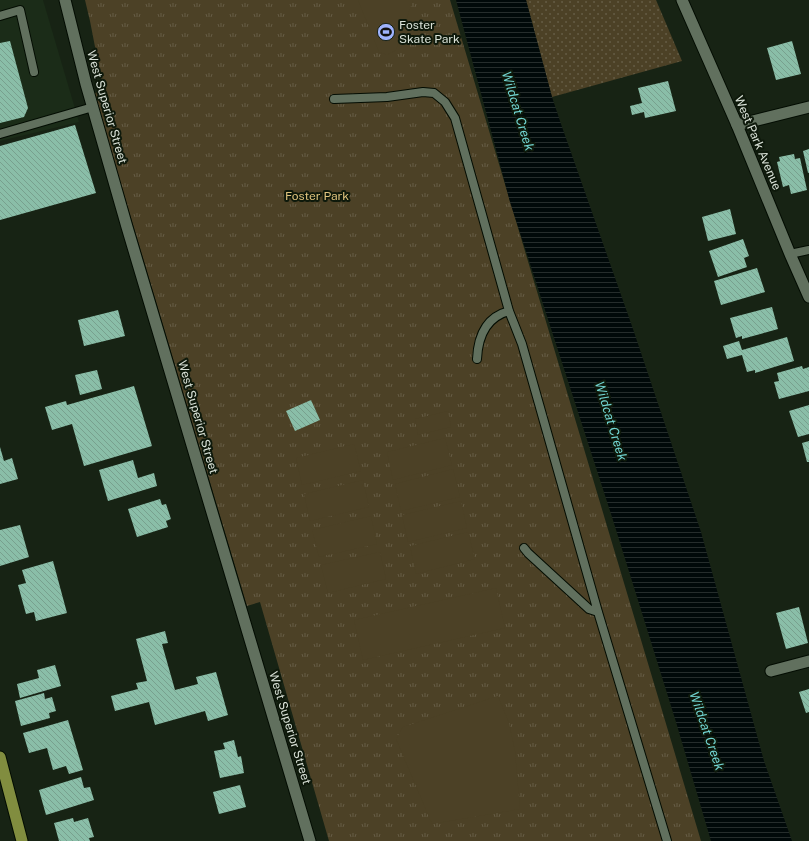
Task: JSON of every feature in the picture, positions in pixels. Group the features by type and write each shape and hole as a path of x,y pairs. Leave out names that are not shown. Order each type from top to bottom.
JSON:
{"main road":[{"path":"0,757 22,841"}],"street":[{"name":"West Superior Street","path":"65,0 86,84 127,227 310,841"},
{"name":"West Park Avenue","path":"682,0 737,125 809,297"},
{"path":"737,125 809,107"},
{"path":"771,671 809,661"}],"lane":[{"path":"0,16 20,10 34,72"},
{"path":"334,100 387,97 423,92 434,93 445,102 455,118 509,311 522,344 598,612 667,841"},
{"path":"0,134 93,107"},
{"path":"790,254 809,250"},
{"path":"477,359 480,338 485,328 500,313 509,311"},
{"path":"524,548 589,609 598,612"}],"shaded area":[{"path":"0,0 43,0 79,122 0,141"}],"green space":[{"name":"Foster Park","path":"85,0 450,0 701,841 329,841 260,602 247,606 94,94 103,88"},
{"name":"Foster Skate Park","path":"358,0 413,0 396,50 387,55 379,52"},
{"path":"526,0 656,0 682,61 552,97"},
{"path":"448,411 451,427 418,435 415,419"},
{"path":"445,438 452,465 393,480 387,452"},
{"path":"354,444 361,471 302,485 296,458"},
{"path":"453,469 460,497 401,511 395,484"},
{"path":"363,480 369,507 310,521 304,494"},
{"path":"461,501 467,528 408,542 402,515"},
{"path":"371,516 377,544 319,557 312,530"},
{"path":"468,532 475,559 416,574 410,546"},
{"path":"380,552 386,579 328,593 321,565"},
{"path":"496,588 505,628 363,660 354,620"},
{"path":"498,696 509,723 515,751 520,809 432,824 396,739 403,727"}],"water":[{"name":"Wildcat Creek","path":"456,0 526,0 552,97 633,329 701,532 764,761 792,841 711,841 676,722 612,517 510,202"}],"building":[{"path":"10,41 28,108 24,117 0,123 0,43"},
{"path":"792,41 801,74 776,80 767,48"},
{"path":"668,81 676,111 645,118 644,112 632,115 630,106 642,103 638,88"},
{"path":"75,125 96,193 0,220 0,146"},
{"path":"809,149 809,173 808,173 803,151"},
{"path":"794,154 795,159 800,158 807,190 791,194 789,185 783,187 777,162 780,161 779,157"},
{"path":"730,209 736,234 708,241 702,217"},
{"path":"743,239 749,256 744,258 747,267 718,277 709,251"},
{"path":"757,268 765,292 721,305 714,281"},
{"path":"772,307 778,329 742,339 742,336 736,338 730,318"},
{"path":"118,310 125,336 84,346 78,320"},
{"path":"787,337 794,361 755,373 755,370 747,372 742,355 727,359 723,346 739,341 742,350"},
{"path":"802,366 803,369 809,367 809,391 779,399 774,382 779,381 777,373"},
{"path":"97,370 102,389 80,395 75,375"},
{"path":"134,386 152,446 84,466 72,424 52,430 45,407 66,401 67,405"},
{"path":"311,400 320,420 295,431 286,411"},
{"path":"809,405 809,434 798,437 789,411"},
{"path":"809,441 809,462 807,462 802,443"},
{"path":"0,447 4,461 12,458 18,479 0,484"},
{"path":"133,460 138,478 154,473 157,486 108,501 99,470"},
{"path":"160,499 162,505 166,504 171,519 166,521 168,527 137,537 128,509"},
{"path":"20,525 29,557 0,566 0,530"},
{"path":"53,561 67,613 36,621 34,612 26,614 18,585 26,583 22,570"},
{"path":"799,607 808,643 786,649 776,613"},
{"path":"165,631 168,643 162,644 175,690 198,684 196,677 216,672 228,715 208,721 205,711 155,725 149,702 115,711 111,696 138,689 136,683 147,681 136,639"},
{"path":"55,665 61,686 20,698 17,684 39,678 37,670"},
{"path":"809,689 809,712 806,713 799,692"},
{"path":"44,693 45,699 52,697 56,711 49,713 50,718 21,726 15,701"},
{"path":"68,720 83,770 69,774 66,766 53,770 47,748 29,753 23,733"},
{"path":"234,740 238,757 241,756 244,773 220,778 214,751 225,749 223,743"},
{"path":"81,777 84,788 90,787 94,800 46,815 39,790"},
{"path":"240,785 246,807 219,814 213,792"},
{"path":"73,818 74,822 88,818 94,837 89,838 90,841 59,841 54,823"}],"place":[{"name":"Foster Skate Park","path":"386,32"}]}
